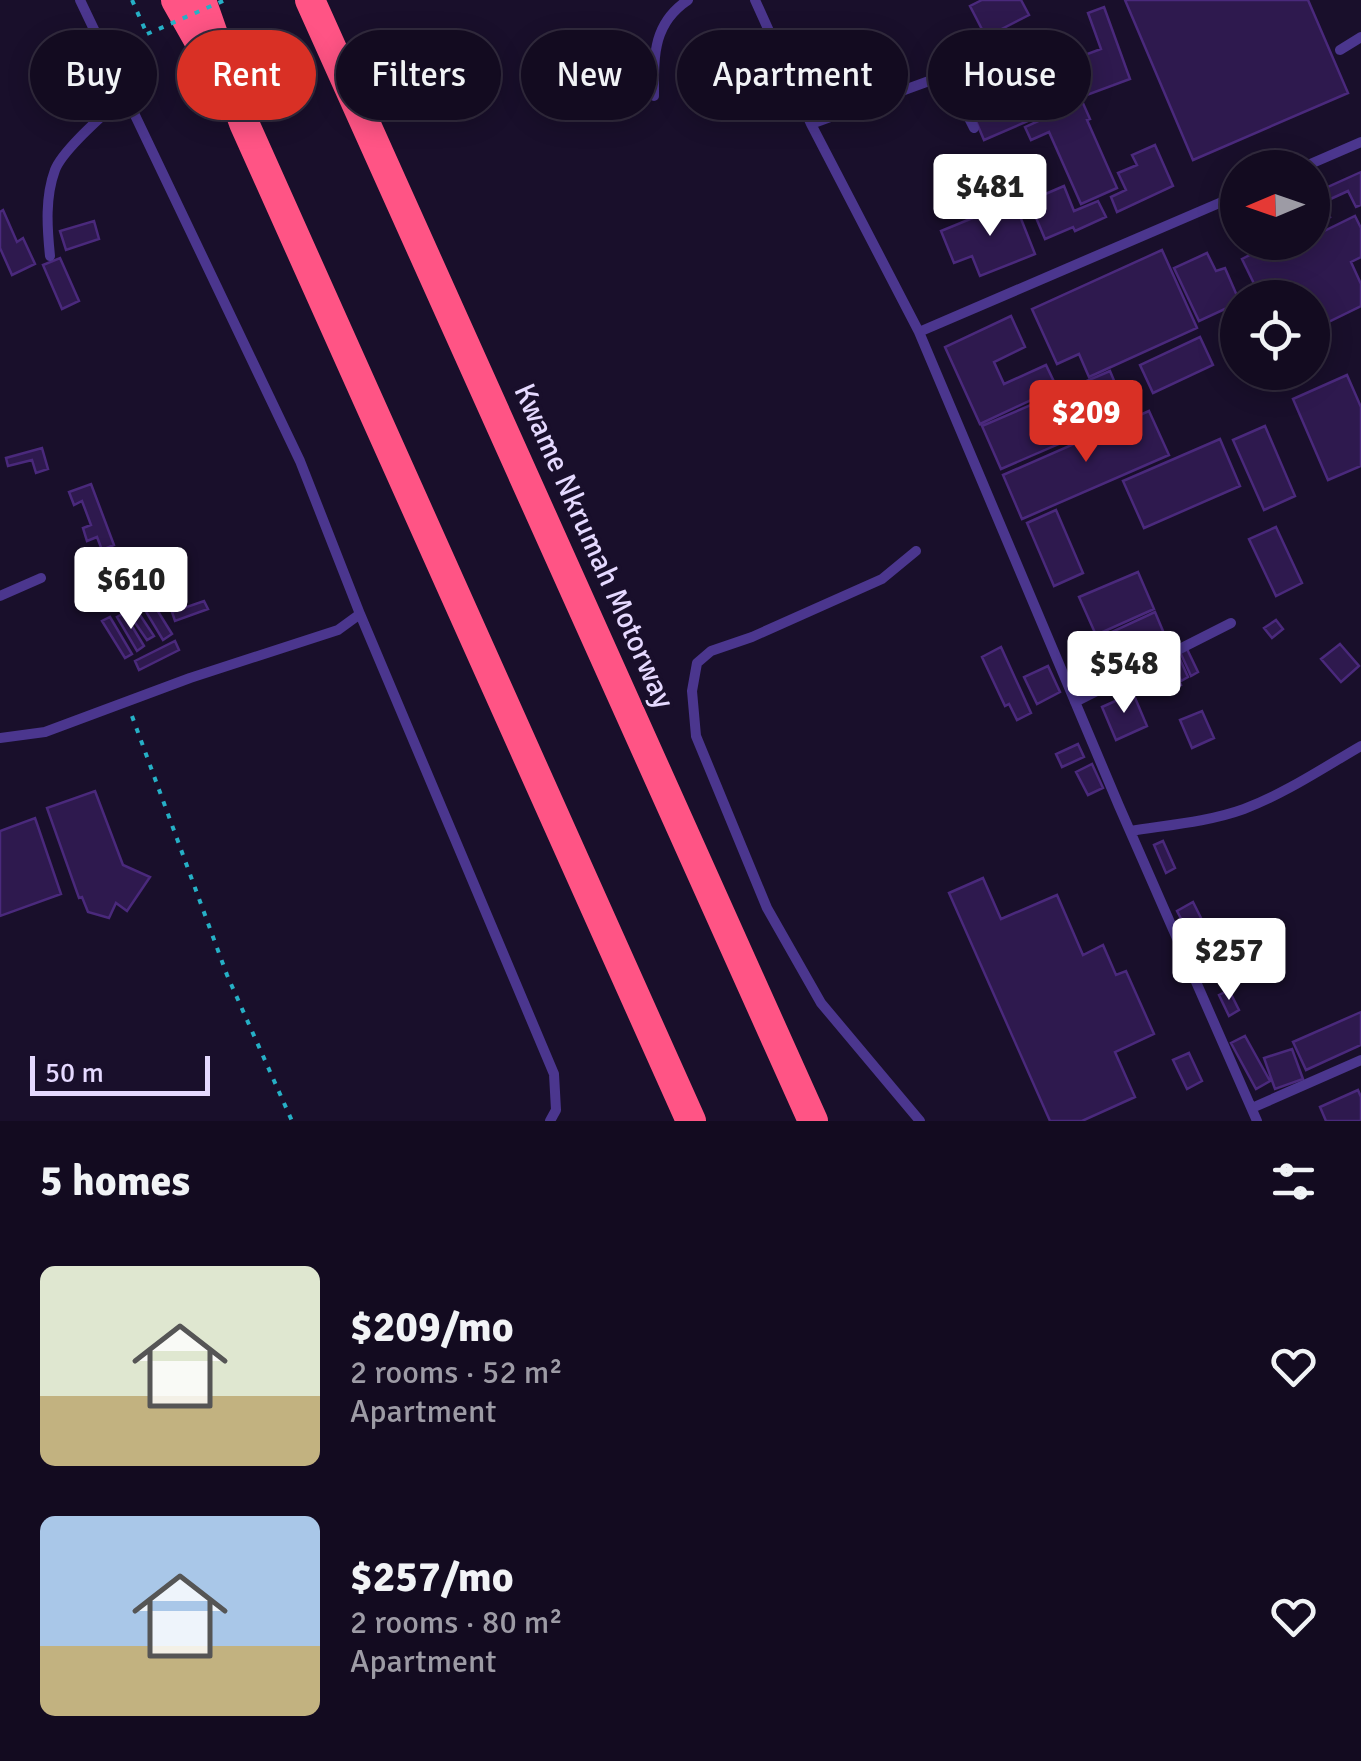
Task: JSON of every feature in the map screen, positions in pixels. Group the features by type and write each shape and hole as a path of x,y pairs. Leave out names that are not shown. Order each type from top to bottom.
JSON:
{"highway":[{"path":"176,0 244,124 690,1121"},
{"path":"201,0 244,124"},
{"name":"Kwame Nkrumah Motorway","path":"310,1 813,1121"}],"lane":[{"path":"80,0 94,30"},
{"path":"657,41 673,10 688,0"},
{"path":"755,0 811,124 918,332 1257,1121"},
{"path":"1340,50 1361,37"},
{"path":"811,124 940,77 952,84 974,128"},
{"path":"50,256 46,218 56,167 97,120"},
{"path":"137,120 300,460 360,614 554,1074 556,1110 550,1121"},
{"path":"1330,155 1361,142"},
{"path":"918,332 1220,203"},
{"path":"916,551 882,579 752,638 711,651 697,663 692,691 696,736 768,908 820,1003 920,1121"},
{"path":"0,596 41,578"},
{"path":"0,738 45,732 190,678 338,630 360,614"},
{"path":"1075,702 1231,624"},
{"path":"1130,831 1196,821 1246,808 1283,792 1361,746"},
{"path":"1252,1108 1361,1060"}],"path":[{"path":"132,0 147,34 225,0"},
{"path":"127,702 227,975 292,1121"}],"building":[{"path":"982,0 1021,0 1029,15 1000,30 982,30 970,6"},
{"path":"1125,0 1308,0 1348,93 1193,160"},
{"path":"1104,7 1130,79 1091,93 1091,53 1101,49 1088,13"},
{"path":"976,120 1030,120 984,140"},
{"path":"1040,120 1087,120 1117,188 1081,204 1049,132 1031,140 1025,127"},
{"path":"1155,145 1173,186 1117,212 1111,197 1126,190 1118,173 1137,165 1132,155"},
{"path":"1361,172 1361,205 1356,207 1348,191 1330,199 1330,186"},
{"path":"1064,186 1074,211 1098,201 1106,217 1045,239 1029,201"},
{"path":"1014,201 1035,254 980,276 972,256 954,263 941,231"},
{"path":"3,210 17,242 23,238 35,264 12,275 0,248"},
{"path":"1355,216 1361,228 1361,257 1351,262 1361,284 1361,306 1330,321 1330,280 1252,280 1242,260 1330,260 1330,228"},
{"path":"94,221 99,239 66,250 60,231"},
{"path":"1162,250 1197,328 1089,377 1079,354 1057,364 1032,309"},
{"path":"1207,253 1216,271 1225,268 1230,280 1220,280 1220,311 1199,321 1174,268"},
{"path":"60,258 79,301 62,309 43,265"},
{"path":"1011,316 1025,347 994,362 1004,384 1046,365 1057,388 980,424 945,347"},
{"path":"1200,337 1213,365 1153,393 1140,365"},
{"path":"1110,371 1128,414 1001,469 982,426"},
{"path":"1347,375 1361,407 1361,466 1328,480 1293,399 1313,390 1330,390 1330,383"},
{"path":"1149,411 1169,455 1022,519 1003,475"},
{"path":"1265,426 1295,496 1264,510 1233,440"},
{"path":"1220,439 1240,486 1144,528 1123,481"},
{"path":"42,448 48,469 36,473 32,460 8,466 6,458"},
{"path":"91,484 114,545 102,550 97,537 87,541 83,528 91,525 82,501 74,505 69,492"},
{"path":"1056,510 1083,573 1054,586 1027,523"},
{"path":"1276,527 1302,583 1276,596 1249,539"},
{"path":"1138,572 1154,609 1096,635 1079,597"},
{"path":"112,585 116,593 99,601 95,594"},
{"path":"204,601 208,609 175,621 172,612"},
{"path":"154,605 172,634 163,640 145,610"},
{"path":"134,606 154,636 147,640 127,611"},
{"path":"1155,612 1168,643 1090,680 1075,649"},
{"path":"124,613 144,646 137,651 117,617"},
{"path":"110,617 132,654 125,658 102,621"},
{"path":"1276,620 1283,629 1272,638 1264,628"},
{"path":"175,641 179,650 139,670 135,661"},
{"path":"1340,644 1359,666 1341,682 1321,659"},
{"path":"1001,647 1031,713 1017,720 1009,704 1005,706 982,657"},
{"path":"1187,649 1198,672 1191,676 1180,652"},
{"path":"1178,655 1188,677 1181,681 1171,658"},
{"path":"1168,659 1181,685 1168,691 1156,665"},
{"path":"1048,666 1060,692 1037,704 1024,677"},
{"path":"1133,693 1147,726 1116,740 1102,707"},
{"path":"1202,711 1214,738 1192,748 1180,720"},
{"path":"1078,744 1084,757 1062,767 1056,754"},
{"path":"1092,764 1103,788 1088,795 1076,772"},
{"path":"95,791 123,865 150,877 127,911 116,903 109,918 88,912 82,897 79,898 47,808"},
{"path":"35,818 61,894 0,916 0,831"},
{"path":"1163,841 1175,868 1166,873 1154,845"},
{"path":"983,878 1001,919 1057,895 1083,955 1103,945 1116,975 1126,971 1154,1034 1115,1052 1135,1097 1082,1121 1050,1121 949,893"},
{"path":"1193,902 1204,924 1188,932 1177,911"},
{"path":"1229,990 1239,1010 1229,1016 1219,995"},
{"path":"1361,1012 1361,1045 1306,1070 1293,1042"},
{"path":"1245,1036 1270,1081 1256,1089 1231,1043"},
{"path":"1292,1049 1303,1079 1275,1089 1264,1058"},
{"path":"1189,1053 1202,1081 1187,1089 1173,1060"},
{"path":"1358,1090 1361,1121 1326,1121 1320,1107"}]}
